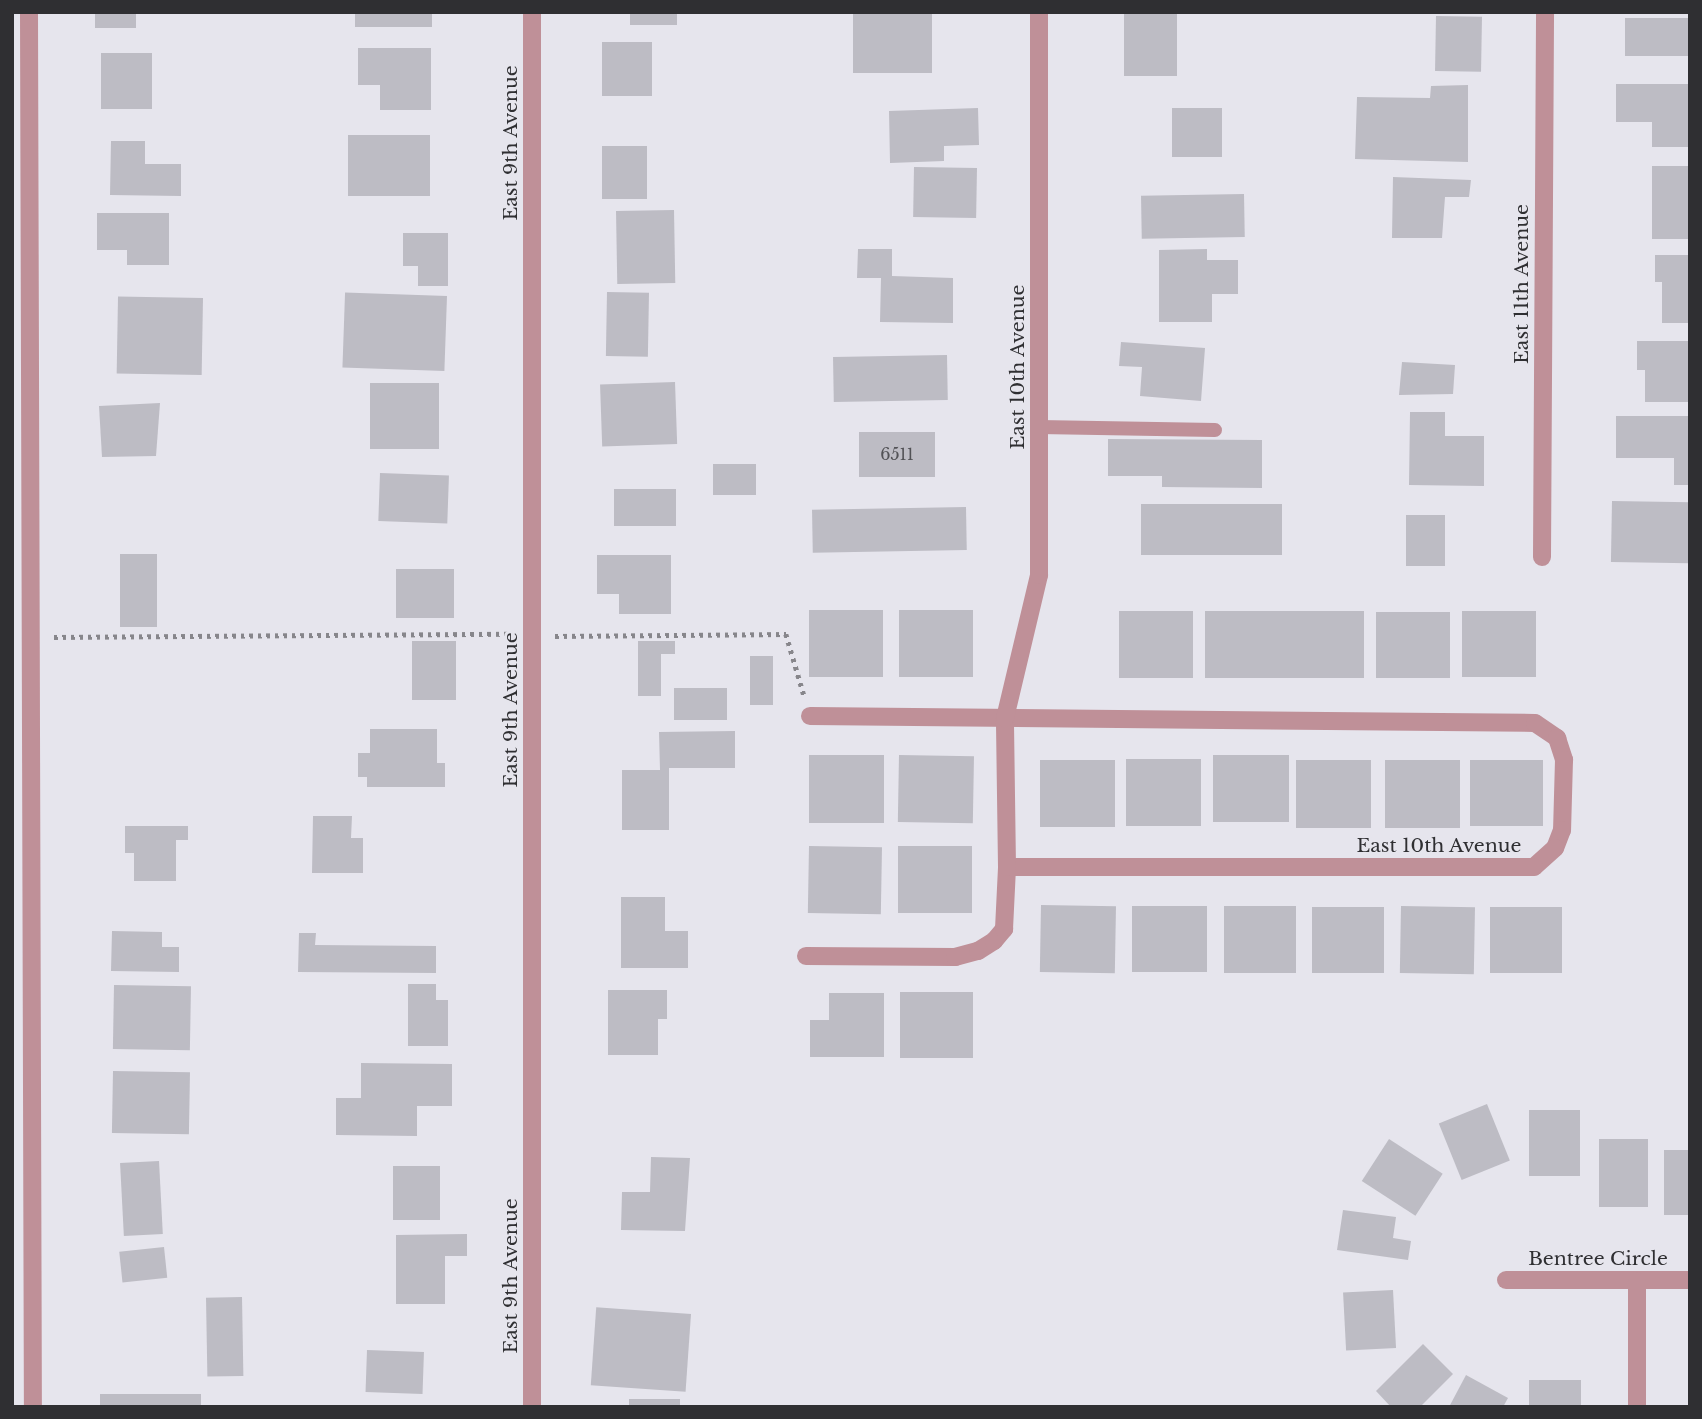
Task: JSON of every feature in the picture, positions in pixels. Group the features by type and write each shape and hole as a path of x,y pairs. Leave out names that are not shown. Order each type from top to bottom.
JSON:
{"street":[{"path":"29,12 33,1407"},
{"name":"East 9th Avenue","path":"532,12 532,1407"},
{"name":"East 10th Avenue","path":"810,716 1005,718 1535,723 1557,738 1564,760 1562,830 1555,848 1534,867 1007,867 1005,718 1039,575 1039,12"},
{"name":"East 11th Avenue","path":"1542,556 1545,12"},
{"path":"806,956 956,957 978,951 994,941 1004,929 1007,867"},
{"name":"Bentree Circle","path":"1506,1280 1690,1280"},
{"path":"1637,1281 1637,1407"}],"lane":[{"path":"1039,427 1216,430"}],"path":[{"path":"31,636 786,634 810,716"}],"building":[{"path":"95,12 136,12 136,28 95,28"},
{"path":"355,12 432,12 432,27 355,27"},
{"path":"630,12 677,12 677,25 630,25"},
{"path":"853,12 932,12 932,73 853,73"},
{"path":"1124,12 1177,12 1177,76 1124,76"},
{"path":"1436,16 1482,17 1481,72 1435,71"},
{"path":"1625,18 1690,18 1690,56 1625,56"},
{"path":"602,42 652,42 652,96 602,96"},
{"path":"358,48 431,48 431,110 380,110 380,85 358,85"},
{"path":"101,53 152,53 152,109 101,109"},
{"path":"1616,84 1690,84 1690,147 1652,147 1652,122 1616,122"},
{"path":"1468,85 1468,162 1355,159 1357,97 1430,98 1431,86"},
{"path":"978,108 979,145 944,146 944,161 890,163 889,111"},
{"path":"1172,108 1222,108 1222,157 1172,157"},
{"path":"348,135 430,135 430,196 348,196"},
{"path":"111,141 145,141 145,164 181,164 181,196 110,195"},
{"path":"602,146 647,146 647,199 602,199"},
{"path":"1652,166 1690,166 1690,239 1652,239"},
{"path":"914,167 977,168 976,218 913,217"},
{"path":"1393,177 1471,180 1469,197 1445,197 1442,238 1392,238"},
{"path":"1244,194 1245,237 1142,239 1141,196"},
{"path":"674,210 675,283 617,284 616,211"},
{"path":"97,213 169,213 169,265 127,265 127,250 97,250"},
{"path":"403,233 448,233 448,286 418,286 418,266 403,266"},
{"path":"858,249 892,249 892,276 953,278 953,323 880,322 881,278 857,278"},
{"path":"1207,249 1207,260 1238,260 1238,294 1212,294 1212,322 1159,322 1159,250"},
{"path":"1655,255 1690,255 1690,323 1662,323 1662,282 1655,282"},
{"path":"345,292 447,296 444,371 342,367"},
{"path":"607,292 649,293 648,357 606,356"},
{"path":"118,297 203,298 202,375 117,374"},
{"path":"1637,341 1690,341 1690,402 1645,402 1645,370 1637,370"},
{"path":"1121,342 1205,348 1201,401 1140,396 1142,367 1119,366"},
{"path":"947,355 948,400 834,402 833,357"},
{"path":"1402,362 1455,365 1453,394 1399,395"},
{"path":"675,382 677,444 602,447 600,385"},
{"path":"370,383 439,383 439,449 370,449"},
{"path":"160,403 156,456 102,457 99,406"},
{"path":"1410,412 1445,412 1445,436 1484,436 1484,486 1409,485"},
{"path":"1616,416 1690,416 1690,485 1674,485 1674,458 1616,458"},
{"path":"859,432 935,432 935,477 859,477"},
{"path":"1108,439 1262,440 1262,488 1162,487 1162,476 1108,476"},
{"path":"713,464 756,464 756,495 713,495"},
{"path":"380,473 449,475 447,523 378,521"},
{"path":"614,489 676,489 676,526 614,526"},
{"path":"1612,501 1690,502 1689,563 1611,562"},
{"path":"1141,504 1282,504 1282,555 1141,555"},
{"path":"966,507 967,550 813,553 812,510"},
{"path":"1406,515 1445,515 1445,566 1406,566"},
{"path":"120,554 157,554 157,627 120,627"},
{"path":"597,555 671,555 671,614 619,614 619,594 597,594"},
{"path":"396,569 454,569 454,618 396,618"},
{"path":"809,610 883,610 883,677 809,677"},
{"path":"899,610 973,610 973,677 899,677"},
{"path":"1119,611 1193,611 1193,678 1119,678"},
{"path":"1205,611 1364,611 1364,678 1205,678"},
{"path":"1462,611 1536,611 1536,677 1462,677"},
{"path":"1376,612 1450,612 1450,678 1376,678"},
{"path":"412,641 456,641 456,700 412,700"},
{"path":"638,641 675,641 675,654 661,654 661,696 638,696"},
{"path":"750,656 773,656 773,705 750,705"},
{"path":"674,688 727,688 727,720 674,720"},
{"path":"370,729 437,729 437,763 445,763 445,787 367,787 367,777 358,777 358,753 370,753"},
{"path":"735,731 735,768 669,768 669,830 622,830 622,770 660,770 659,732"},
{"path":"809,755 884,755 884,823 809,823"},
{"path":"899,755 974,756 973,823 898,822"},
{"path":"1213,755 1289,755 1289,822 1213,822"},
{"path":"1126,759 1201,759 1201,826 1126,826"},
{"path":"1040,760 1115,760 1115,827 1040,827"},
{"path":"1296,760 1371,760 1371,828 1296,828"},
{"path":"1385,760 1460,760 1460,828 1385,828"},
{"path":"1470,760 1543,760 1543,826 1470,826"},
{"path":"313,816 352,816 351,838 363,838 363,873 312,873"},
{"path":"125,826 188,826 188,840 176,840 176,881 134,881 134,853 125,853"},
{"path":"809,846 882,847 881,914 808,913"},
{"path":"898,846 972,846 972,913 898,913"},
{"path":"621,897 665,897 665,931 688,931 688,968 621,968"},
{"path":"1041,905 1116,906 1115,973 1040,972"},
{"path":"1132,906 1207,906 1207,972 1132,972"},
{"path":"1224,906 1296,906 1296,973 1224,973"},
{"path":"1401,906 1475,907 1474,974 1400,973"},
{"path":"1312,907 1384,907 1384,973 1312,973"},
{"path":"1490,907 1562,907 1562,973 1490,973"},
{"path":"112,931 162,932 162,947 179,947 179,972 111,971"},
{"path":"299,933 316,933 315,945 436,946 436,973 298,972"},
{"path":"408,984 436,984 436,1000 448,1000 448,1046 408,1046"},
{"path":"114,985 191,986 190,1050 113,1049"},
{"path":"608,990 667,990 667,1019 658,1019 658,1055 608,1055"},
{"path":"900,992 973,992 973,1058 900,1058"},
{"path":"829,993 884,993 884,1057 810,1057 810,1020 829,1020"},
{"path":"361,1063 452,1064 452,1106 417,1106 417,1136 336,1135 336,1098 361,1098"},
{"path":"113,1071 190,1072 189,1134 112,1133"},
{"path":"1487,1104 1510,1161 1462,1180 1439,1123"},
{"path":"1529,1110 1580,1110 1580,1176 1529,1176"},
{"path":"1389,1139 1443,1174 1415,1216 1362,1181"},
{"path":"1599,1139 1648,1139 1648,1207 1599,1207"},
{"path":"1664,1150 1690,1150 1690,1215 1664,1215"},
{"path":"651,1157 690,1158 685,1231 621,1230 622,1192 650,1192"},
{"path":"159,1161 163,1234 124,1236 120,1163"},
{"path":"393,1166 440,1166 440,1220 393,1220"},
{"path":"1343,1210 1396,1217 1393,1238 1411,1241 1408,1260 1337,1250"},
{"path":"467,1234 467,1256 445,1256 445,1304 396,1304 396,1235"},
{"path":"164,1247 167,1278 122,1283 119,1252"},
{"path":"1393,1290 1396,1348 1346,1351 1343,1293"},
{"path":"242,1297 243,1376 207,1377 206,1298"},
{"path":"596,1307 691,1314 686,1392 591,1385"},
{"path":"1423,1344 1453,1374 1420,1407 1391,1407 1376,1391"},
{"path":"367,1350 424,1352 422,1394 366,1392"},
{"path":"1466,1375 1508,1398 1503,1407 1449,1407"},
{"path":"1529,1380 1581,1380 1581,1407 1529,1407"},
{"path":"100,1394 201,1394 201,1407 100,1407"},
{"path":"629,1399 680,1399 680,1407 629,1407"}]}
